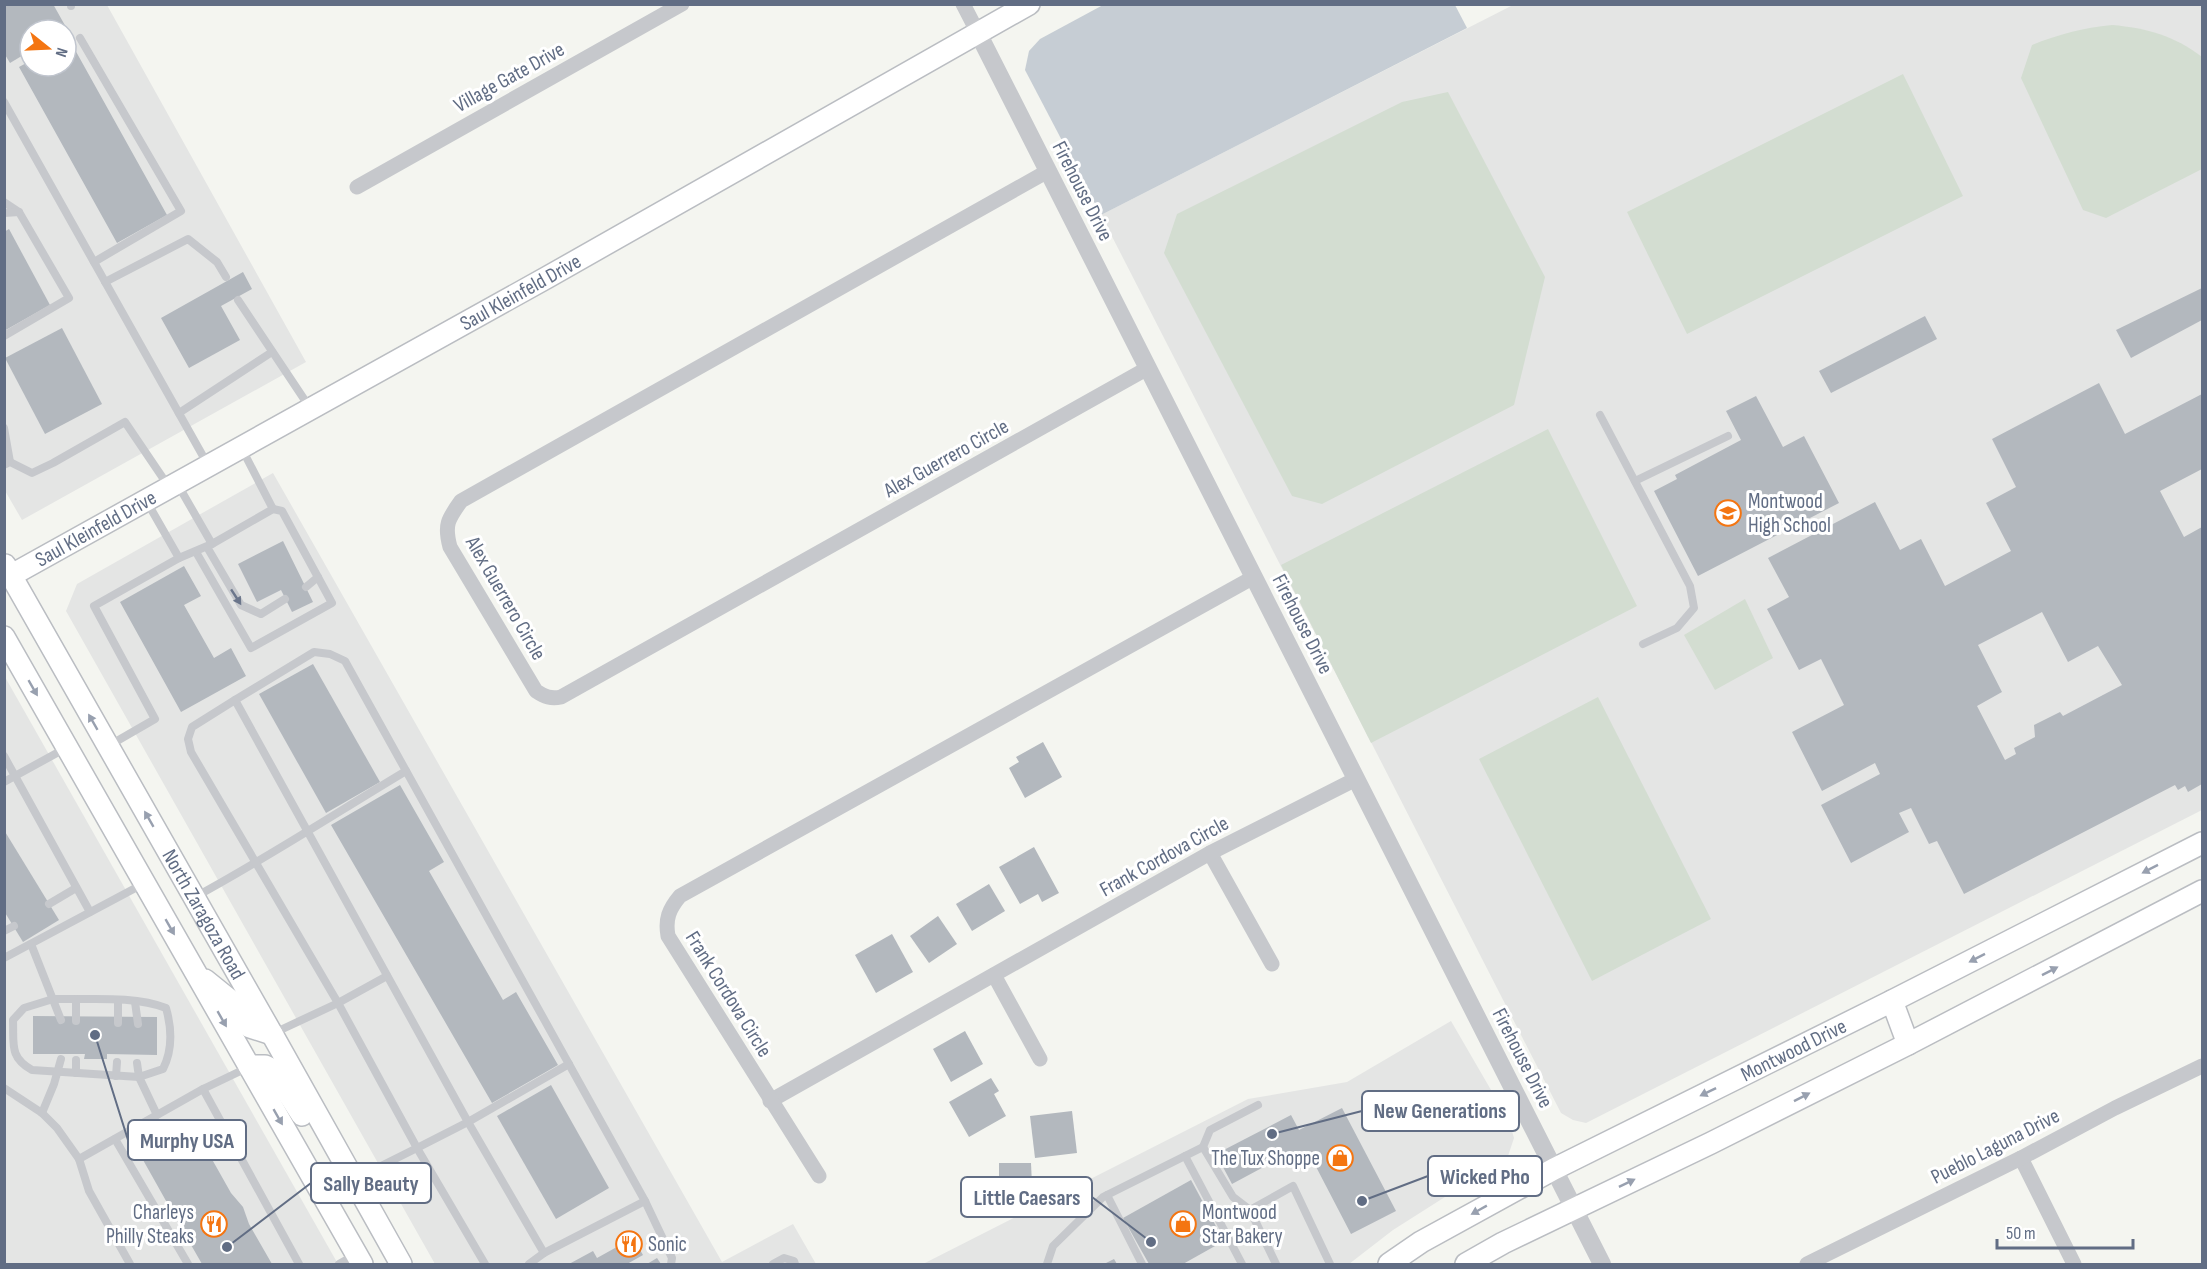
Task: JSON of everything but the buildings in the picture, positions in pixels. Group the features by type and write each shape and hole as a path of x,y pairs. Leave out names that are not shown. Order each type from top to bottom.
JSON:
{"main road":[{"name":"Saul Kleinfeld Drive","path":"6,574 174,486 1029,4"},
{"name":"North Zaragoza Road","path":"6,574 272,1034 401,1264"},
{"name":"North Zaragoza Road","path":"4,637 249,1066 353,1261"},
{"name":"Montwood Drive","path":"1389,1264 1421,1242 1554,1169 1892,1001 2202,843"},
{"path":"1466,1264 1503,1243 1711,1143 1908,1044 2202,891"},
{"path":"196,972 231,1001 250,1028 272,1034"},
{"path":"1892,1001 1908,1044"},
{"path":"249,1066 265,1066 273,1070 314,1134 336,1148"}],"street":[{"name":"Village Gate Drive","path":"357,187 682,4"},
{"name":"Firehouse Drive","path":"963,4 1602,1264"},
{"name":"Alex Guerrero Circle","path":"1048,171 461,501 450,516 446,530 450,547 536,691 552,699 561,697 1148,368"},
{"name":"Frank Cordova Circle","path":"1254,577 680,896 671,907 667,917 668,936 770,1101 1210,854 1356,779"},
{"path":"1210,854 1272,964"},
{"path":"994,975 1040,1059"},
{"name":"Pueblo Laguna Drive","path":"1808,1264 2202,1066"},
{"path":"770,1101 819,1176"},
{"path":"2021,1158 2074,1264"}],"lane":[{"path":"80,38 181,211 94,262"},
{"path":"4,102 208,466"},
{"path":"4,202 19,212 69,298 4,336"},
{"path":"4,213 19,212"},
{"path":"105,282 188,239 217,262 226,277"},
{"path":"238,300 310,410"},
{"path":"179,413 272,352"},
{"path":"1600,415 1690,586 1694,608 1677,628 1643,644"},
{"path":"4,428 7,463 32,473 53,464 125,422 174,486 241,605 261,614 285,599"},
{"path":"1635,481 1728,436"},
{"path":"242,448 273,509"},
{"path":"147,501 179,558"},
{"path":"107,746 155,719 94,606 179,558 209,546 273,509 282,511 332,603 251,648 196,552"},
{"path":"306,586 318,577"},
{"path":"485,1264 417,1148 338,1003 191,752 188,739 192,727 314,652 330,654 345,661 645,1201 672,1258 671,1264"},
{"path":"235,700 468,1122 544,1253"},
{"path":"4,782 68,748"},
{"path":"4,756 90,912"},
{"path":"194,898 257,864 406,771"},
{"path":"4,958 145,883"},
{"path":"49,904 76,888"},
{"path":"4,931 14,926"},
{"path":"31,944 61,1020"},
{"path":"272,1034 338,1003 387,976"},
{"path":"53,999 135,1002 166,1008 171,1026 170,1056 163,1069 139,1077 32,1070 20,1064 14,1053 13,1020 24,1008 53,999"},
{"path":"76,999 76,1021"},
{"path":"118,1001 118,1023"},
{"path":"135,1002 138,1024"},
{"path":"4,1036 14,1036"},
{"path":"42,1113 61,1059"},
{"path":"75,1073 76,1060"},
{"path":"116,1076 117,1062"},
{"path":"137,1063 139,1077 157,1115"},
{"path":"354,1180 468,1122 569,1064"},
{"path":"79,1160 249,1066"},
{"path":"4,1088 42,1113 57,1128 79,1160 89,1191 130,1264"},
{"path":"204,1089 299,1264"},
{"path":"1047,1264 1053,1246 1107,1196 1203,1147 1210,1130 1258,1105"},
{"path":"115,1139 188,1264"},
{"path":"1203,1147 1233,1197 1251,1210 1276,1264"},
{"path":"1185,1156 1242,1264"},
{"path":"1251,1210 1293,1186 1330,1264"},
{"path":"1107,1196 1142,1264"},
{"path":"529,1264 544,1253 645,1201"},
{"path":"773,1264 784,1258 795,1264"}],"shaded area":[{"path":"4,5 107,5 306,362 22,520 4,489"},
{"path":"1103,5 1455,5 1467,28 1101,215 1025,70 1029,51 1040,39"},
{"name":"Montwood High School","path":"1513,5 2202,5 2202,810 1586,1123 1573,1120 1561,1113 1101,215"},
{"path":"2112,25 2160,34 2202,57 2202,169 2106,218 2083,210 2021,78 2032,45 2071,32"},
{"path":"1903,74 1963,196 1687,334 1627,212"},
{"path":"1448,92 1545,277 1514,405 1322,504 1292,496 1164,253 1177,214 1402,102"},
{"path":"1548,429 1637,606 1371,743 1281,565"},
{"path":"273,473 722,1262 793,1224 816,1264 435,1264 66,611 77,584"},
{"path":"1745,599 1773,658 1715,690 1684,635"},
{"path":"5,677 338,1264 5,1264"},
{"path":"1598,697 1711,919 1592,981 1479,759"},
{"path":"1451,1021 1509,1121 1514,1138 1506,1162 1393,1230 1349,1264 923,1264 1248,1099 1347,1082"}],"place":[{"name":"Montwood High School","path":"1728,513"},
{"name":"Murphy USA","path":"95,1035"},
{"name":"New Generations","path":"1272,1134"},
{"name":"The Tux Shoppe","path":"1340,1158"},
{"name":"Wicked Pho","path":"1362,1201"},
{"name":"Charleys Philly Steaks","path":"214,1224"},
{"name":"Montwood Star Bakery","path":"1183,1224"},
{"name":"Little Caesars","path":"1151,1242"},
{"name":"Sonic","path":"629,1244"},
{"name":"Sally Beauty","path":"227,1247"}]}
